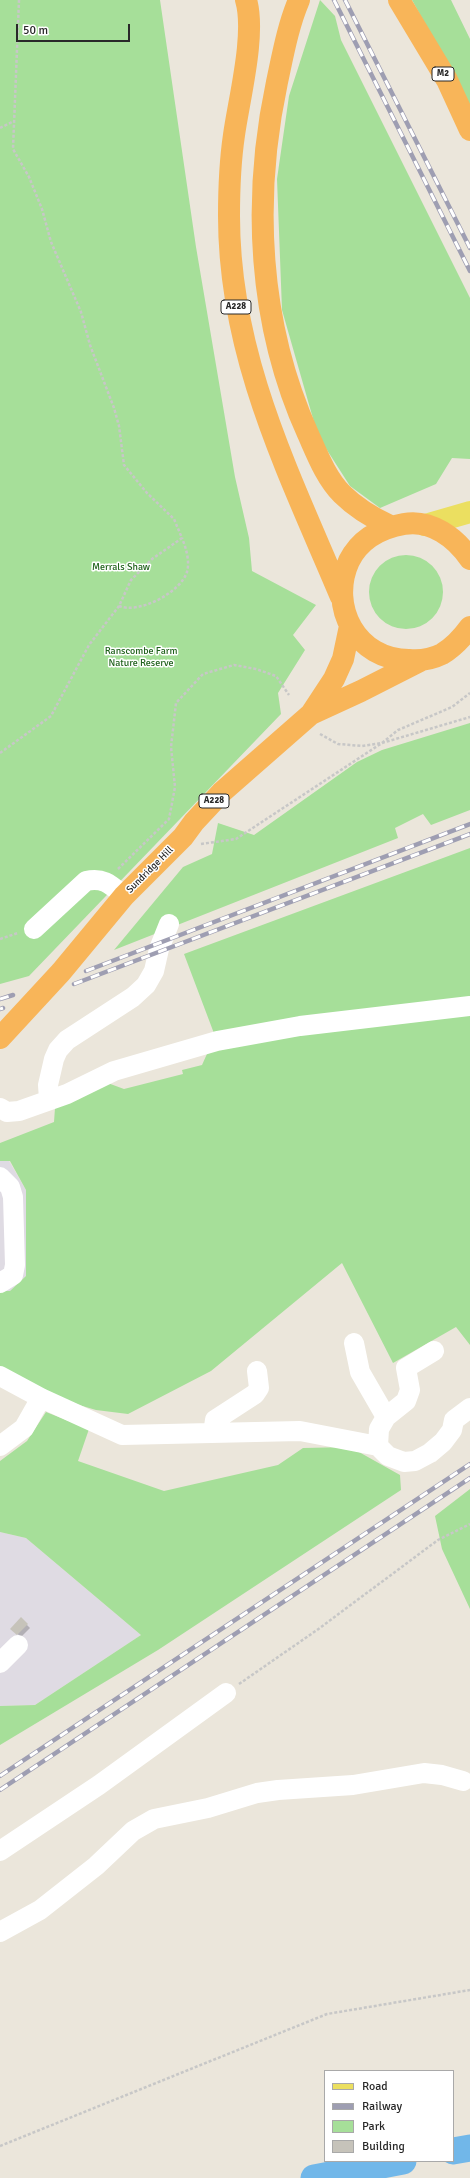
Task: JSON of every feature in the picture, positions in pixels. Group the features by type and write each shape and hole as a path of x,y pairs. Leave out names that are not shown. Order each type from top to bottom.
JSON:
{"highway":[{"name":"A228","path":"246,0 249,34 230,177 229,217 234,298 243,344 265,416 341,597"},
{"path":"299,0 286,39 267,137 262,202 262,239 269,303 291,392 321,462 341,493 357,507 390,526"},
{"name":"M2","path":"399,0 447,80 470,130"},
{"path":"470,558 462,546 445,532 424,525 407,523 390,526 369,537 353,553 344,574 341,597 344,612 350,626 363,643 380,654 400,660 420,660 441,654 458,642 470,627"},
{"name":"Sundridge Hill","path":"0,1038 61,972 124,896 184,837 194,822 222,792 311,714 334,679 343,659 350,626"},
{"name":"Sundridge Hill","path":"311,714 361,691 420,660"}],"main road":[{"path":"424,525 470,512"}],"lane":[{"path":"34,929 86,881 97,879 107,881 124,896"},
{"path":"49,1099 47,1089 54,1059 62,1046 133,997 147,984 154,971 159,949 169,924"},
{"path":"0,1108 7,1112 16,1112 49,1099 67,1094 114,1071 217,1041 300,1026 470,1006"},
{"path":"0,1177 8,1184 13,1197 15,1265 13,1275 8,1276 0,1283"},
{"path":"354,1343 360,1372 386,1417"},
{"path":"378,1446 379,1428 386,1417 406,1401 410,1390 406,1368 434,1351"},
{"path":"213,1433 215,1420 255,1394 259,1388 257,1371"},
{"path":"0,1376 41,1398 122,1435 300,1431 378,1446 395,1460 404,1462 415,1461 430,1453 443,1442 452,1430 454,1420 470,1408"},
{"path":"0,1446 24,1428 41,1398"},
{"path":"0,1663 18,1645"},
{"path":"0,1851 99,1785 226,1693"},
{"path":"0,1932 45,1906 96,1866 135,1830 154,1820 208,1808 257,1793 278,1790 353,1785 424,1773 442,1775 463,1780"}],"path":[{"path":"19,0 13,148 34,189 42,209 51,242 82,312 90,345 114,408 119,426 124,465 146,493 174,519 187,550 187,572 181,580 158,601 128,610 119,606"},
{"path":"0,128 14,121"},
{"path":"0,753 51,716 89,645 119,606 131,580 152,559 182,538"},
{"path":"107,881 168,819 175,787 171,747 176,703 203,674 234,665 256,669 276,676 289,696"},
{"path":"199,844 236,839 382,743 398,730 452,707 470,693"},
{"path":"320,734 338,744 362,746 382,743 470,717"},
{"path":"226,1693 317,1630 438,1540 470,1524"},
{"path":"0,2146 327,2014 470,1990"}],"shaded area":[{"path":"0,1161 9,1161 26,1190 26,1276 10,1291 0,1291"},
{"path":"0,1532 26,1538 141,1635 35,1705 0,1706"}],"green space":[{"name":"Merrals Shaw","path":"0,0 160,0 196,247 235,477 249,538 252,571 316,605 293,635 305,650 278,693 281,714 29,976 0,984"},
{"path":"320,0 335,16 341,40 470,298 470,459 452,458 436,484 380,508 350,486 318,436 282,310 277,179 289,96"},
{"path":"412,0 451,0 470,39 470,111 449,67"},
{"path":"399,555 413,555 427,561 437,571 443,585 443,599 437,613 427,623 413,629 399,629 385,623 375,613 369,599 369,585 375,571 385,561"},
{"path":"470,723 470,810 431,825 423,814 395,828 398,838 114,950 183,867 212,854 218,823 254,835 357,762 382,750"},
{"path":"470,848 470,1345 456,1327 393,1363 342,1263 211,1371 128,1414 96,1410 62,1400 0,1369 0,1291 10,1291 26,1276 26,1190 10,1161 0,1161 0,1143 54,1122 55,1108 105,1082 124,1089 183,1074 182,1070 202,1065 215,1036 184,954"},
{"path":"46,1412 89,1429 78,1461 164,1491 278,1465 303,1448 350,1447 400,1475 401,1490 158,1650 0,1745 0,1706 35,1705 141,1635 26,1538 0,1532 0,1461 27,1441"},
{"path":"470,1489 470,1609 442,1549 435,1516"}],"building":[{"path":"21,1617 28,1624 17,1635 10,1629"}],"waterway":[{"path":"454,2151 470,2148"},
{"path":"314,2178 398,2162"}],"railway":[{"path":"334,0 470,271"},
{"path":"345,0 470,248"},
{"path":"86,971 470,824"},
{"path":"74,984 470,834"},
{"path":"0,999 13,995"},
{"path":"0,1776 470,1464"},
{"path":"0,1790 470,1478"}],"park label":[{"name":"Ranscombe Farm Nature Reserve","path":"141,656"}]}
